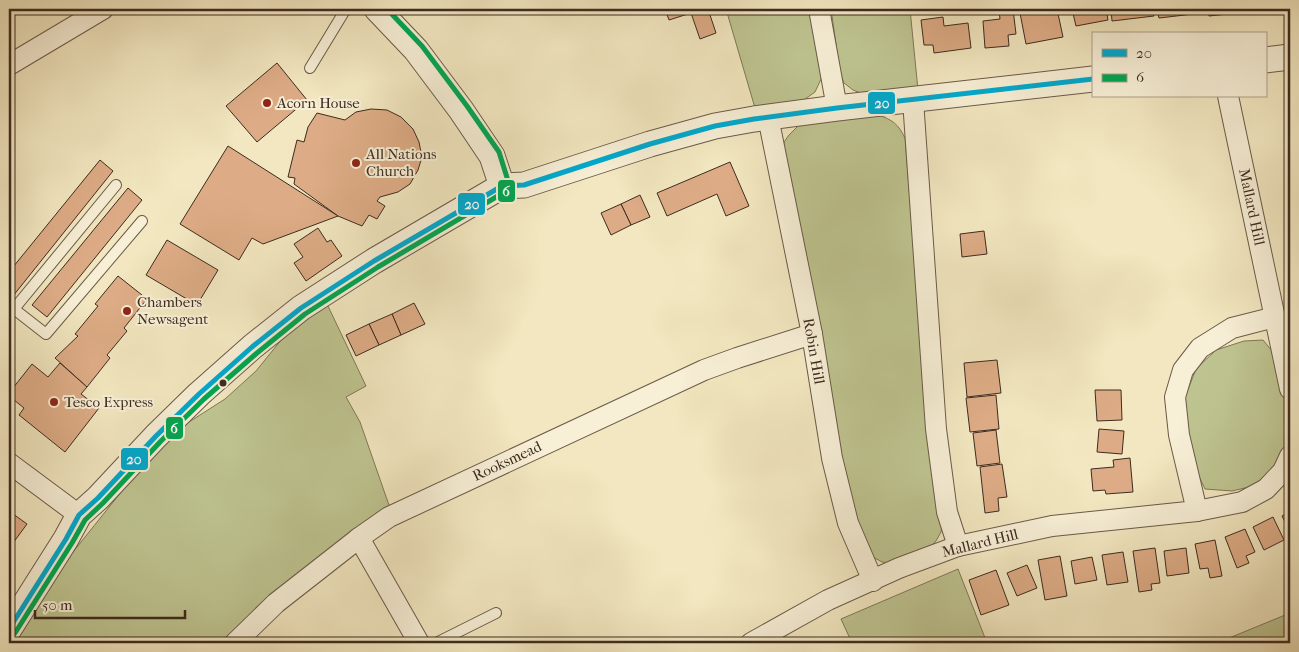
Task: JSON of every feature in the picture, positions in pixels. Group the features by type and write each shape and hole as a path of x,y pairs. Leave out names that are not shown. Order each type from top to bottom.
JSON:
{"street":[{"path":"9,65 103,9"},
{"path":"377,9 416,50 461,110 492,156 502,186"},
{"path":"819,9 837,108"},
{"path":"1266,60 1290,57"},
{"path":"9,629 79,515 98,498 156,436 252,346 301,308 374,261 502,186 524,185 650,144 715,126 837,108 1092,80"},
{"name":"Mallard Hill","path":"1228,98 1290,389"},
{"path":"913,100 936,429 947,512 958,546"},
{"name":"Robin Hill","path":"768,117 812,334 832,458 848,523 873,581"},
{"path":"1197,511 1179,435 1175,397 1183,370 1200,348 1232,328 1275,317"},
{"name":"Rooksmead","path":"235,643 276,603 389,517 704,370 812,334"},
{"name":"Mallard Hill","path":"762,641 828,600 899,568 958,546 1052,526 1197,511 1242,502 1266,490 1283,471 1290,456"},
{"path":"9,463 79,515"},
{"path":"359,538 419,643"}],"lane":[{"path":"310,68 347,9"},
{"path":"116,185 11,312 46,334 142,221"},
{"path":"436,643 496,613"}],"green space":[{"path":"726,9 807,9 810,11 822,77 815,92 801,102 755,108"},
{"path":"831,9 910,9 918,90 866,95 853,90 844,83 840,73"},
{"path":"878,115 894,123 905,138 928,419 942,523 941,532 928,549 891,563 882,562 873,557 849,509 783,157 784,142 799,125"},
{"path":"327,304 366,386 346,397 360,422 390,508 275,592 223,643 13,643 69,557 134,476 178,429 225,399 256,371 286,334"},
{"path":"1263,340 1277,357 1290,417 1288,448 1276,468 1253,486 1232,491 1205,489 1190,458 1183,402 1196,369 1216,350 1244,341"},
{"path":"958,569 987,643 852,643 841,619"},
{"path":"1290,613 1290,643 1217,643"}],"building":[{"path":"665,9 708,9 716,33 700,39 691,13 669,20"},
{"path":"1013,9 1016,34 1008,35 1009,46 985,48 983,21 1000,19 999,10"},
{"path":"1043,9 1057,9 1063,37 1026,44 1020,13"},
{"path":"1072,9 1106,9 1108,20 1076,26"},
{"path":"1111,9 1153,9 1154,16 1112,21"},
{"path":"1157,9 1201,9 1202,13 1159,18"},
{"path":"1208,9 1246,9 1246,12 1209,16"},
{"path":"943,17 944,26 968,23 971,48 934,53 933,45 924,45 921,20"},
{"name":"Acorn House","path":"277,63 307,100 257,142 226,106"},
{"name":"All Nations Church","path":"371,109 387,110 401,117 413,129 419,142 422,157 418,170 410,184 398,192 380,197 377,201 385,206 377,219 369,215 362,226 338,216 294,184 295,178 288,177 297,140 304,142 308,127 317,113 345,120 356,112"},
{"path":"228,146 338,216 263,244 252,238 239,260 180,224"},
{"path":"100,160 113,171 9,301 9,272"},
{"path":"730,162 749,206 726,216 717,194 667,216 657,193"},
{"path":"128,188 142,200 47,317 32,305"},
{"path":"640,195 650,217 631,225 621,204"},
{"path":"621,204 631,225 611,235 601,213"},
{"path":"318,228 327,242 331,240 342,256 306,281 294,263 303,257 294,244"},
{"path":"984,231 987,254 962,257 960,234"},
{"path":"167,240 218,270 197,305 146,275"},
{"path":"118,276 147,299 124,328 127,331 107,355 110,358 87,387 55,358 78,336 75,334 98,306 95,304"},
{"path":"414,303 425,324 401,335 392,314"},
{"path":"392,314 401,335 379,345 369,324"},
{"path":"369,324 379,345 356,356 346,335"},
{"path":"997,360 1001,393 967,397 964,363"},
{"name":"Tesco Express","path":"60,363 87,387 81,394 99,408 65,452 19,415 24,408 9,396 9,393 32,364 48,377"},
{"path":"1095,390 1121,390 1122,420 1097,421"},
{"path":"996,395 999,429 970,432 966,398"},
{"path":"1099,429 1124,431 1122,454 1097,452"},
{"path":"996,430 1000,463 977,466 973,433"},
{"path":"1130,458 1133,492 1106,494 1105,490 1093,491 1091,469 1114,467 1113,460"},
{"path":"1002,464 1007,497 998,498 999,511 985,513 980,467"},
{"path":"9,511 27,524 13,543 9,540"},
{"path":"1290,512 1290,532 1282,516"},
{"path":"1273,517 1284,540 1264,550 1253,527"},
{"path":"1245,529 1255,552 1246,556 1249,563 1237,568 1225,537"},
{"path":"1215,540 1222,576 1210,578 1208,568 1200,569 1195,544"},
{"path":"1155,548 1160,583 1151,584 1152,590 1139,592 1133,551"},
{"path":"1186,548 1189,573 1167,576 1164,551"},
{"path":"1123,552 1128,582 1107,585 1102,555"},
{"path":"1060,556 1067,596 1045,600 1038,560"},
{"path":"1092,557 1097,580 1075,584 1071,561"},
{"path":"1027,565 1037,588 1017,596 1007,573"},
{"path":"996,570 1009,605 981,615 969,580"}],"transit line":[{"name":"6","path":"15,633 85,520 204,399 305,314 378,267 508,190 509,184 499,152 422,46 387,9"},
{"name":"20","path":"9,629 79,515 98,498 156,436 199,394 252,347 301,308 374,261 502,186 524,185 650,144 715,126 837,108 1092,79"}],"place":[{"name":"Acorn House","path":"267,103"},
{"name":"All Nations Church","path":"356,163"},
{"name":"Chambers Newsagent","path":"127,311"},
{"name":"Tesco Express","path":"54,402"}]}
